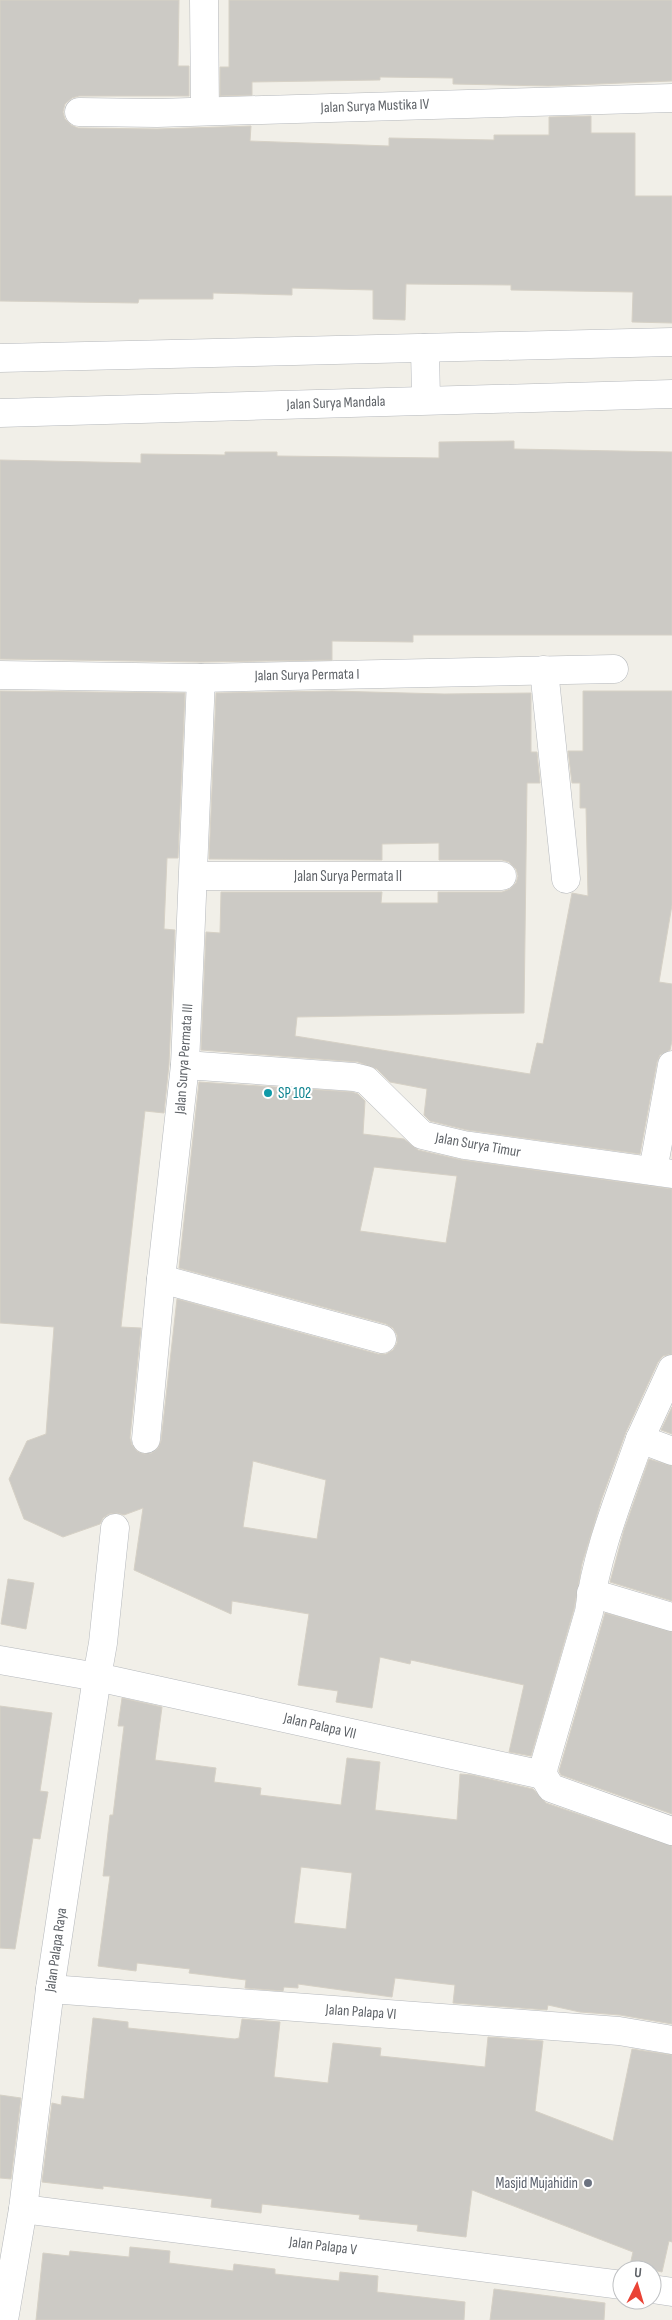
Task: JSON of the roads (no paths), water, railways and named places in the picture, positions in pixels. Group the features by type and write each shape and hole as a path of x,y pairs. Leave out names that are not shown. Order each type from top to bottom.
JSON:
{"street":[{"path":"204,0 205,111"},
{"name":"Jalan Surya Mustika IV","path":"79,112 205,111 672,98"},
{"path":"0,358 672,342"},
{"path":"424,348 426,400"},
{"name":"Jalan Surya Mandala","path":"0,413 672,394"},
{"name":"Jalan Surya Permata I","path":"0,675 201,678 614,669"},
{"path":"544,670 566,879"},
{"name":"Jalan Surya Permata III","path":"146,1439 161,1279 185,1065 201,678"},
{"name":"Jalan Surya Permata II","path":"194,876 502,876"},
{"name":"Jalan Surya Timur","path":"185,1065 354,1076 366,1080 422,1135 464,1145 662,1172"},
{"path":"662,1172 672,1065"},
{"path":"161,1279 382,1339"},
{"path":"672,1369 640,1439 612,1517 591,1594 589,1612 543,1775 551,1788 672,1831"},
{"path":"640,1439 672,1451"},
{"name":"Jalan Palapa Raya","path":"4,2320 24,2209 50,1989 103,1643 115,1528"},
{"path":"591,1594 672,1617"},
{"path":"0,1660 97,1677"},
{"name":"Jalan Palapa VII","path":"97,1677 543,1775"},
{"name":"Jalan Palapa VI","path":"50,1989 619,2031 672,2040"},
{"name":"Jalan Palapa V","path":"24,2209 612,2284"}],"place":[{"name":"SP 102","path":"268,1093"},
{"name":"Masjid Mujahidin","path":"588,2183"}]}
